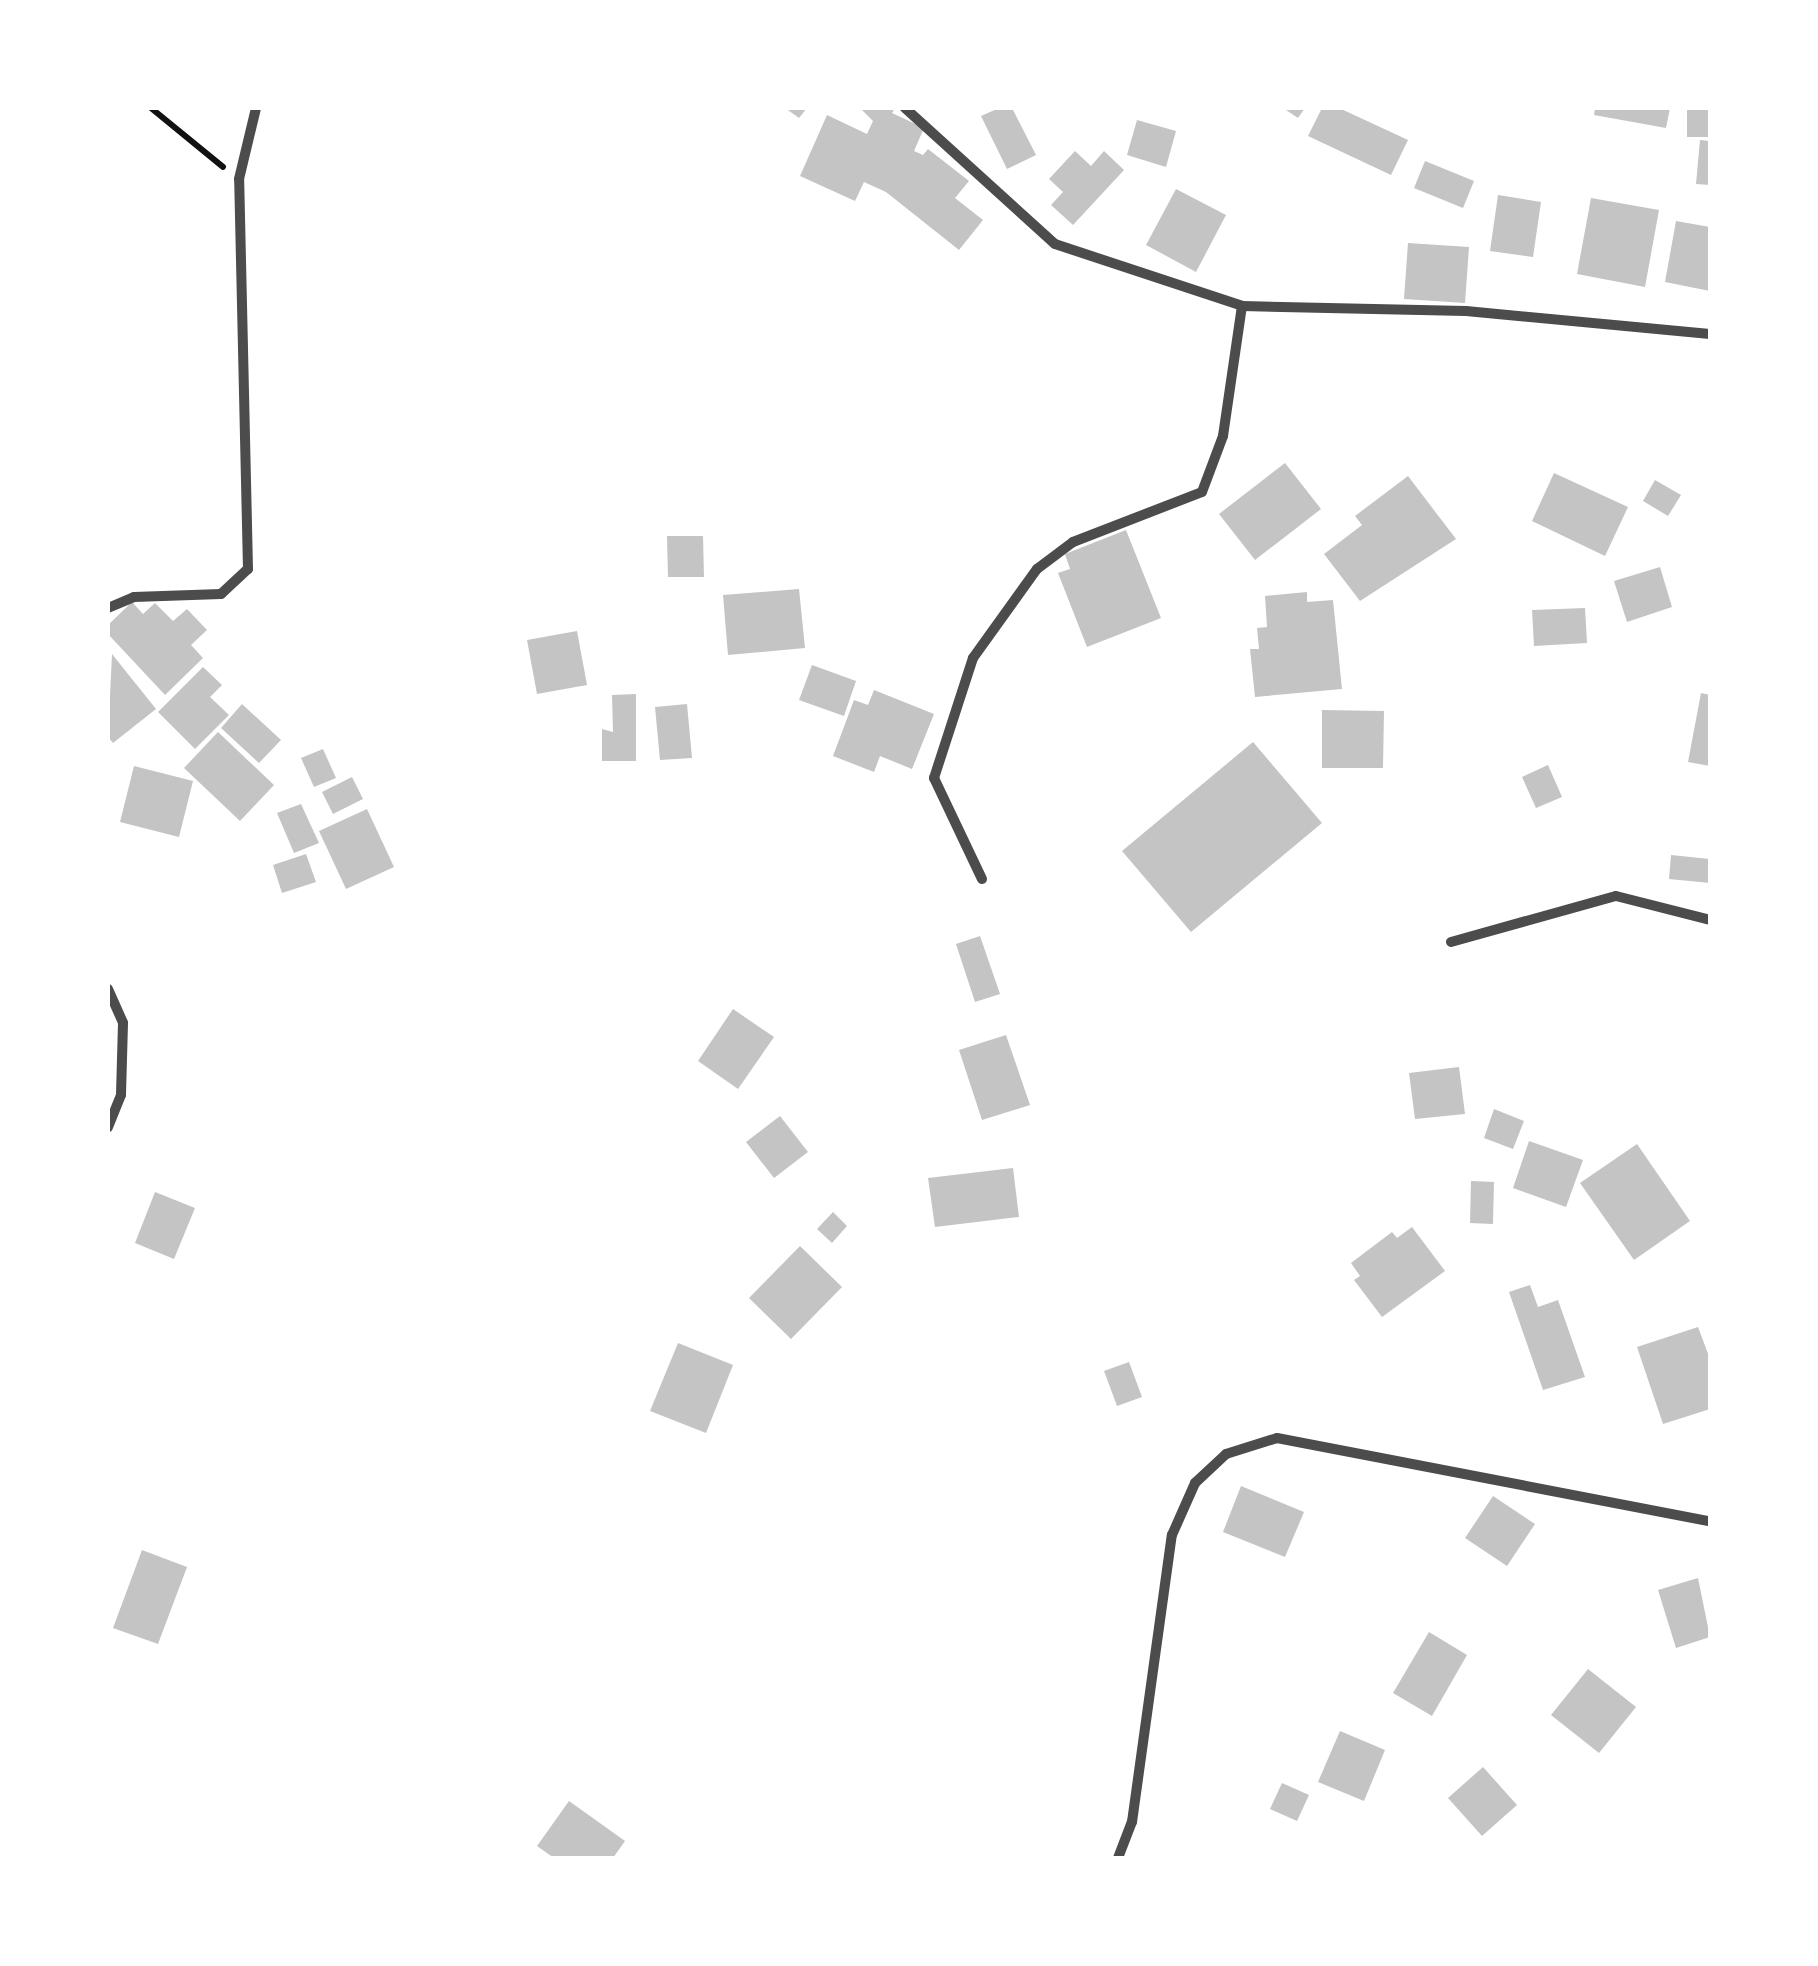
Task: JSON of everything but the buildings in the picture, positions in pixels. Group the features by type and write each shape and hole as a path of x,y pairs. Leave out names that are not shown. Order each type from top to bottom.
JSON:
{"street":[{"path":"108,608 134,597 221,594 248,569 239,179 256,108"},
{"path":"905,108 1055,244 1242,306 1466,312 1710,334"},
{"path":"982,880 934,778 972,658 1036,569 1073,542 1202,492 1223,436 1242,306"},
{"path":"1451,942 1616,896 1710,920"},
{"path":"108,989 123,1023 121,1095 108,1127"},
{"path":"1118,1858 1132,1822 1172,1535 1195,1482 1226,1454 1277,1438 1710,1520"}],"path":[{"path":"151,108 239,179"}]}
